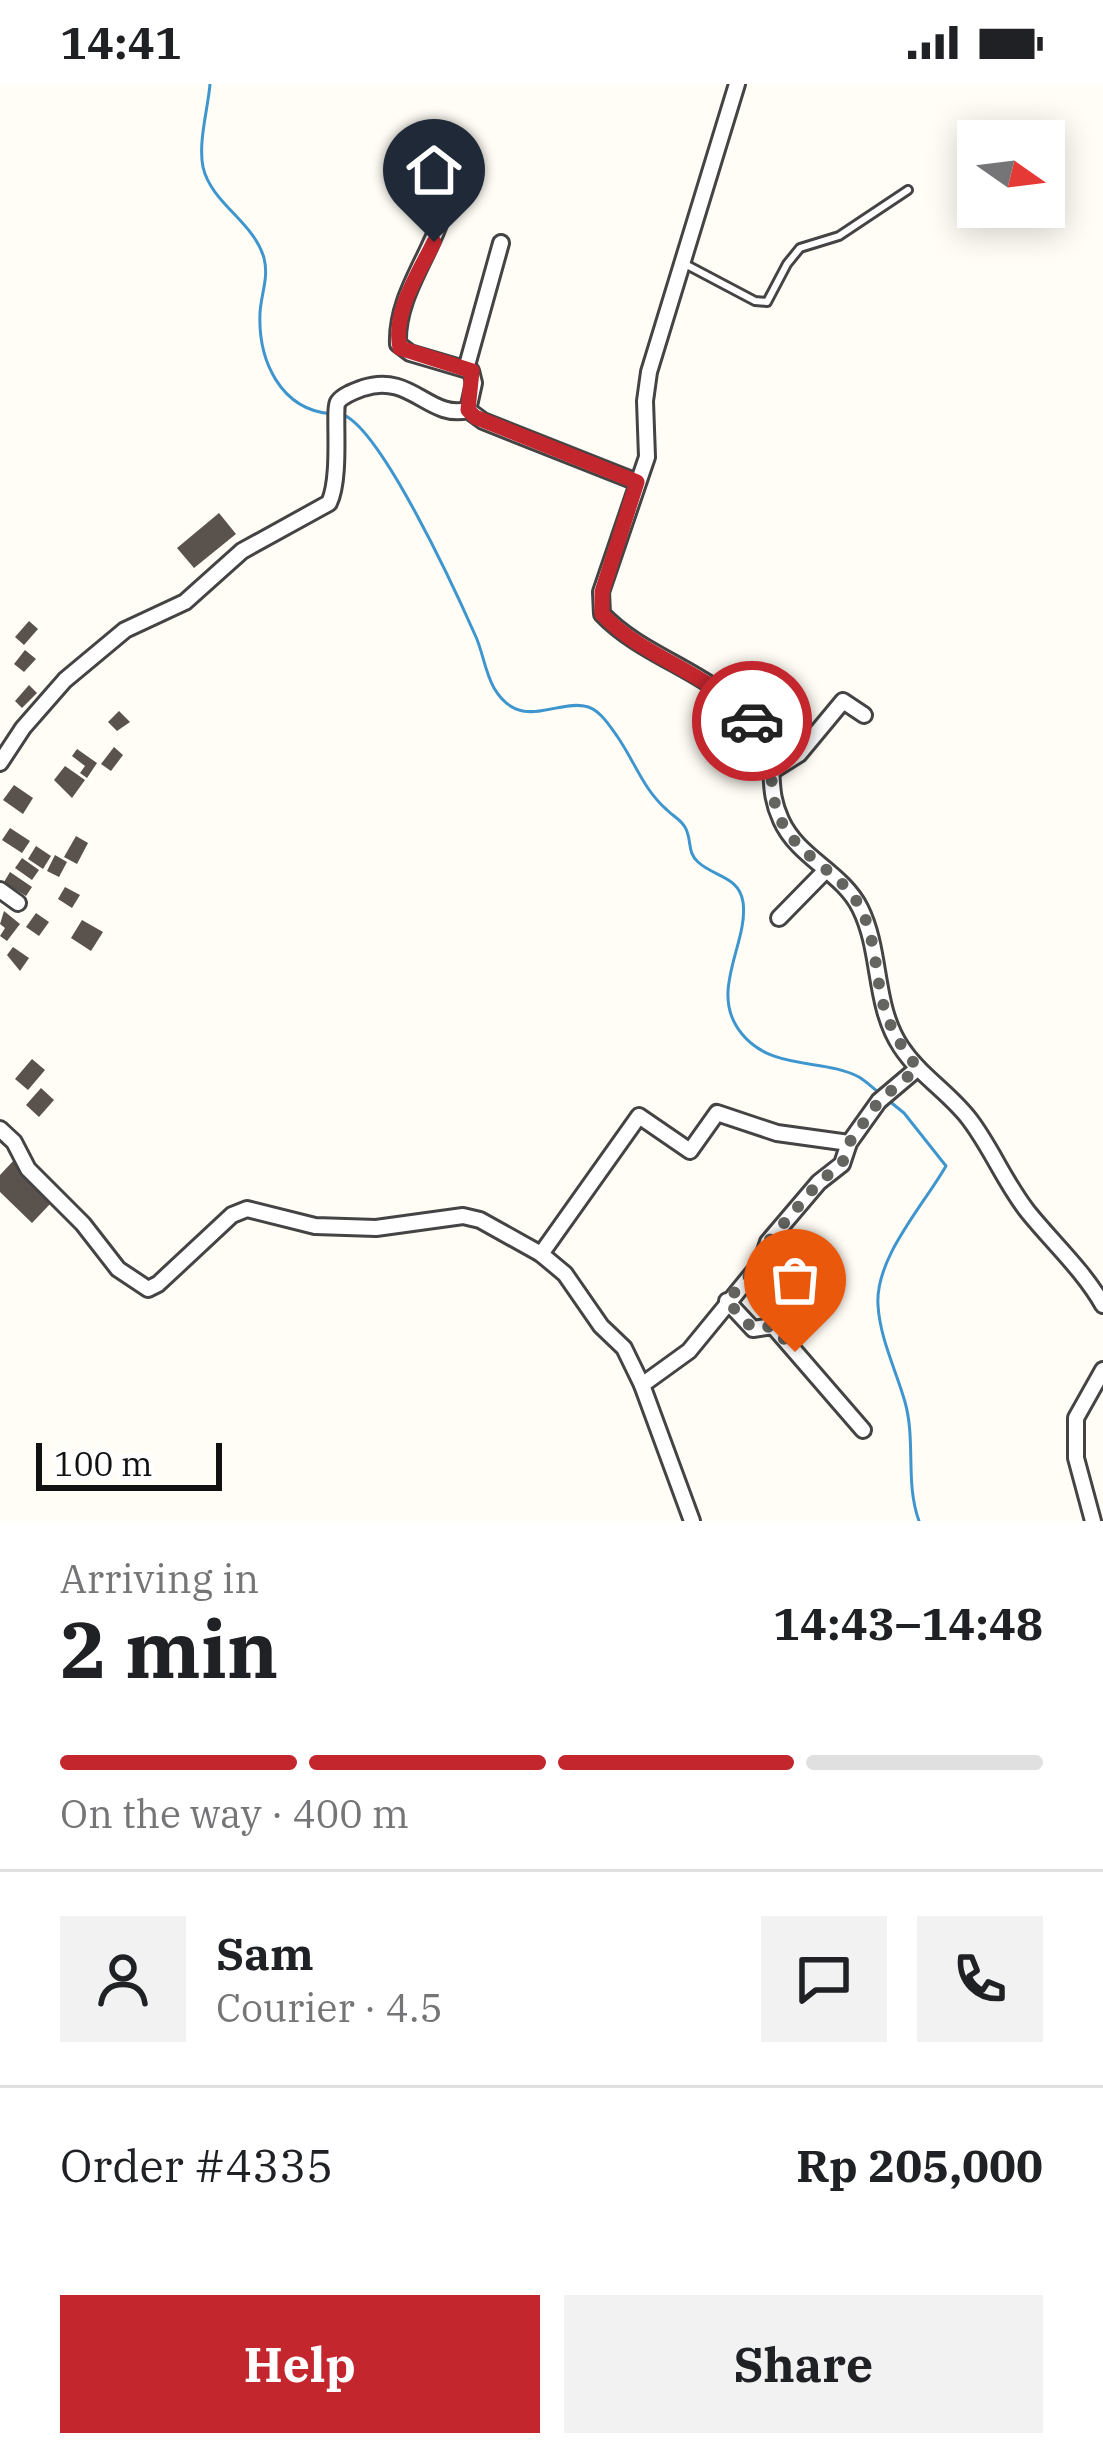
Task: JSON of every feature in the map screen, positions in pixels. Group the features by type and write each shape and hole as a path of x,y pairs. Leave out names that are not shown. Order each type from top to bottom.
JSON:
{"street":[{"path":"737,84 646,383 647,457 602,592 602,614 724,693 767,742 783,825 858,902 869,930 888,1021 918,1068 969,1118 1003,1178 1103,1305"},
{"path":"441,219 413,280 398,344 410,353 466,369 474,376 468,410"},
{"path":"466,369 501,243"},
{"path":"0,763 65,680 124,630 185,602 242,551 329,503 338,462 335,411 342,398 386,383 414,391 445,410 468,410 483,421 637,482"},
{"path":"772,771 799,754 843,701 864,716"},
{"path":"779,917 826,870"},
{"path":"0,890 18,903"},
{"path":"642,1385 689,1351 760,1263 768,1242 819,1182 842,1164 849,1143 879,1101 918,1068"},
{"path":"541,1254 639,1116 690,1151 717,1113 777,1133 849,1143"},
{"path":"3,1136 118,1269 148,1289 232,1215 248,1209 315,1226 376,1228 463,1216 480,1220 541,1254 565,1274 601,1326 624,1348 692,1521"},
{"path":"727,1301 753,1329 773,1326 863,1430"},
{"path":"1093,1521 1076,1458 1076,1418 1103,1370"}],"lane":[{"path":"682,262 755,301 767,302 800,248 839,236 908,190"}],"building":[{"path":"219,513 236,534 194,568 177,548"},
{"path":"29,621 38,629 24,645 15,637"},
{"path":"25,650 36,659 24,672 14,664"},
{"path":"29,685 37,693 22,708 15,701"},
{"path":"119,711 130,722 117,731 108,722"},
{"path":"114,747 123,755 111,771 101,764"},
{"path":"77,749 97,763 87,778 80,773 85,766 72,756"},
{"path":"65,766 85,780 72,798 54,780"},
{"path":"14,785 33,798 23,814 3,800"},
{"path":"10,828 30,841 22,853 2,840"},
{"path":"76,836 88,843 77,864 64,857"},
{"path":"36,846 51,856 43,869 28,859"},
{"path":"55,855 67,862 59,877 47,871"},
{"path":"22,858 39,870 32,880 15,868"},
{"path":"10,872 32,887 26,896 4,882"},
{"path":"65,887 80,895 72,908 58,899"},
{"path":"4,911 20,924 7,941 0,936 5,928 0,924"},
{"path":"36,913 49,922 39,936 26,927"},
{"path":"82,920 103,932 91,951 71,938"},
{"path":"13,947 29,958 20,971 7,955"},
{"path":"32,1059 45,1070 28,1090 15,1079"},
{"path":"41,1088 54,1100 39,1117 26,1105"},
{"path":"15,1159 25,1169 21,1173 51,1203 32,1223 0,1192 0,1175"}],"waterway":[{"path":"210,84 202,136 203,167 214,191 251,234 264,258 260,331 268,365 286,393 299,403 332,414"},
{"path":"341,414 376,447 396,478 504,701 527,711 573,705 599,713 652,793 684,826 695,858 741,893 743,918 728,1002 742,1034 768,1054 845,1071 881,1094"},
{"path":"888,1100 946,1166 892,1251 879,1287 882,1330 908,1417 912,1492 919,1521"}],"way so far":[{"path":"752,721 771,751 774,794 783,825 858,902 869,930 888,1021 918,1068 879,1101 849,1143 842,1164 819,1182 768,1242 760,1263 727,1301 753,1329 773,1326 795,1352"}],"route":[{"path":"434,242 413,280 399,324 400,348 472,371 468,410 475,417 637,482 602,592 602,614 710,683 752,721"}]}
